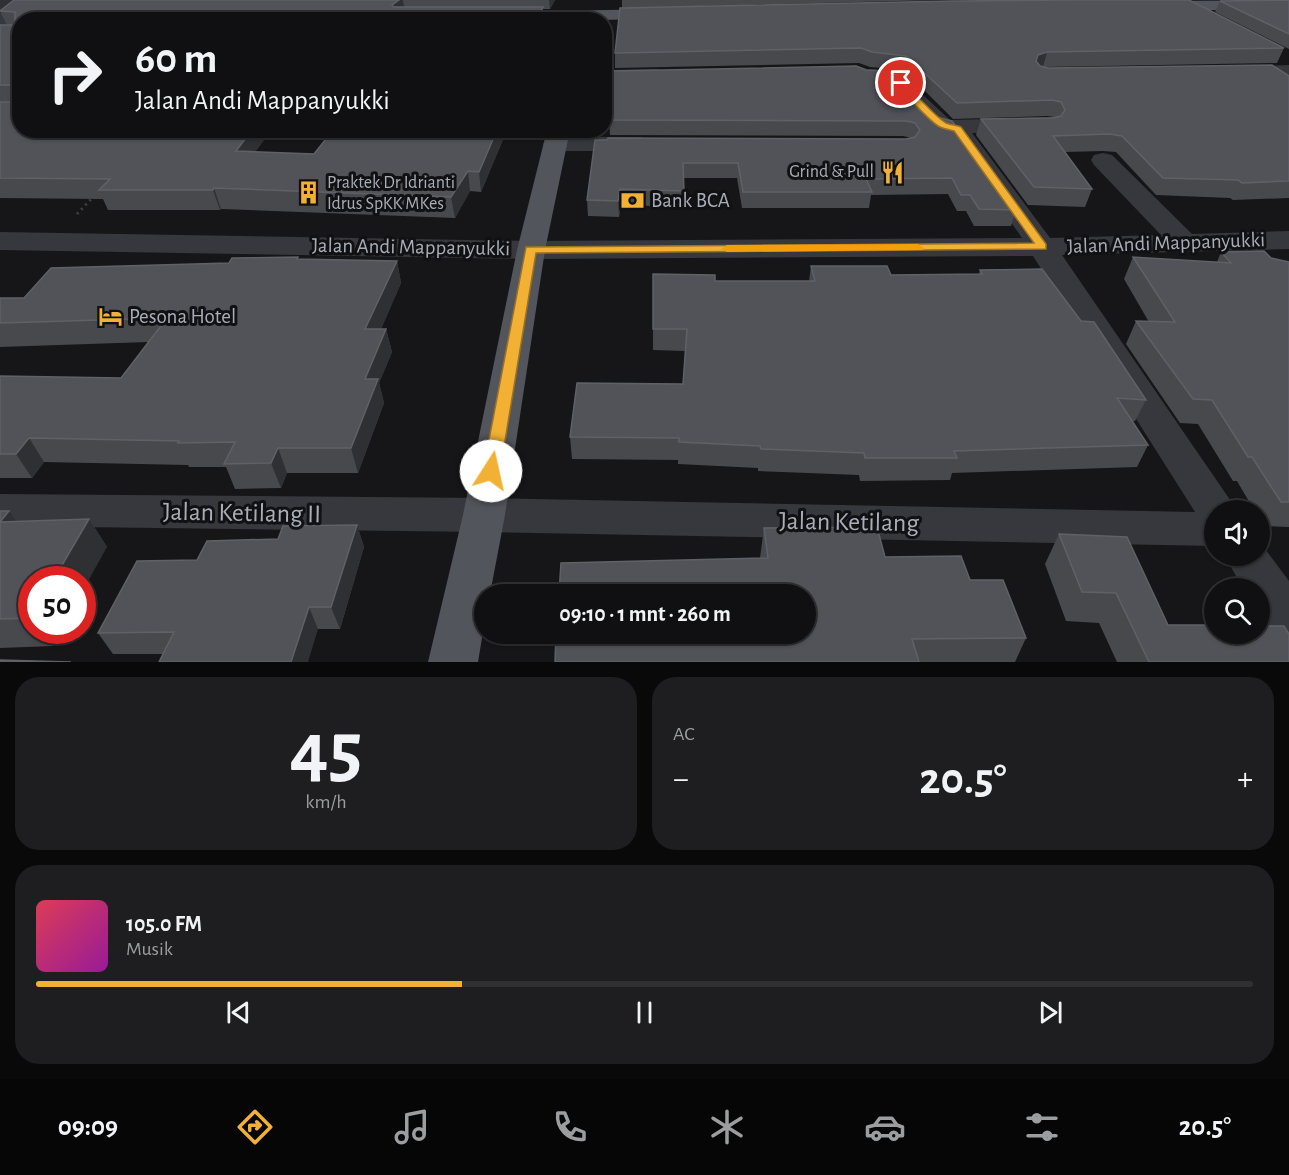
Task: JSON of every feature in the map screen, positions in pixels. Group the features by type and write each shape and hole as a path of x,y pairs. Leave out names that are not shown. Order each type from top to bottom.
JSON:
{"main road":[{"path":"1143,6 1289,4"},
{"path":"612,16 680,13"},
{"path":"453,662 484,515 531,250 557,138"}],"street":[{"path":"18,12 28,0"},
{"path":"1189,6 1219,22"},
{"path":"2,32 12,20"},
{"path":"1219,74 1286,62"},
{"path":"831,71 859,71 864,75 895,76 915,100 942,125 958,129 1042,247 1209,500"},
{"path":"612,76 674,75"},
{"path":"958,129 958,126 1047,125"},
{"path":"572,138 663,144"},
{"path":"1103,160 1183,241"},
{"name":"Jalan Andi Mappanyukki","path":"0,241 52,240 531,250 1042,247 1183,241 1289,240"},
{"name":"Jalan Ketilang II","path":"0,510 484,515"},
{"name":"Jalan Ketilang","path":"484,515 1204,529"},
{"path":"1253,566 1289,620"}],"path":[{"path":"52,240 98,192"}],"building":[{"path":"14,0 399,0 392,5 394,7 543,7 540,12 0,11"},
{"path":"1189,0 1284,48 1047,52 1038,55 1036,61 1040,66 1048,68 1272,65 1289,76 1289,181 1242,183 1238,180 1163,178 1122,136 1109,134 1053,136 1092,189 1034,187 981,119 1053,118 1061,116 1065,110 1061,102 1052,100 957,103 906,56 872,52 861,48 615,53 620,8"},
{"path":"1289,0 1289,34 1220,1"},
{"path":"0,25 12,25 12,85 0,85"},
{"path":"856,66 866,70 890,71 908,93 936,117 952,121 1016,210 979,209 970,195 961,195 952,178 866,179 872,192 743,192 738,163 683,163 684,191 620,189 618,201 587,200 595,140 607,140 608,138 906,139 915,137 920,130 915,123 906,121 612,120 613,71"},
{"path":"0,102 12,102 12,138 246,138 236,151 314,154 327,138 494,138 479,172 468,171 451,197 214,188 213,190 99,190 110,179 0,178"},
{"path":"1264,251 1271,258 1289,262 1289,502 1281,502 1252,457 1248,457 1212,400 1193,399 1136,321 1175,322 1133,257 1231,263 1221,252"},
{"path":"298,257 297,259 397,261 365,329 386,329 365,379 378,379 351,448 278,448 271,463 224,464 235,442 178,443 179,441 29,438 16,454 0,454 0,376 121,378 167,318 0,323 0,298 24,298 51,268 229,263 232,258"},
{"path":"811,266 887,266 891,275 982,274 980,270 1042,269 1081,321 1094,322 1146,400 1117,398 1148,445 954,451 957,458 865,458 864,453 761,449 760,446 679,442 679,438 570,437 577,383 683,384 687,329 653,329 653,274 715,275 715,281 815,281"},
{"path":"0,511 9,511 0,522"},
{"path":"89,519 62,566 18,566 18,618 0,619 0,522"},
{"path":"357,525 331,607 309,607 291,662 159,662 174,632 98,633 137,561 197,560 207,541 278,539 283,526"},
{"path":"877,527 885,557 961,556 970,580 1003,580 1026,638 912,639 919,662 555,662 556,644 816,644 816,584 560,584 561,563 768,558 764,528"},
{"path":"1059,534 1127,537 1168,625 1204,625 1204,644 1270,644 1270,626 1284,626 1289,634 1289,662 1149,662 1116,593 1082,592"},
{"path":"0,660 71,662 0,662"}],"slow traffic":[{"path":"727,249 918,248"}],"place":[{"name":"Grind & Pull","path":"892,172"},
{"name":"Praktek Dr Idrianti Idrus SpKK MKes","path":"309,193"},
{"name":"Bank BCA","path":"633,200"},
{"name":"Pesona Hotel","path":"111,316"}],"route":[{"path":"491,471 531,250 1042,247 958,129 942,125 915,100 901,83"}]}
